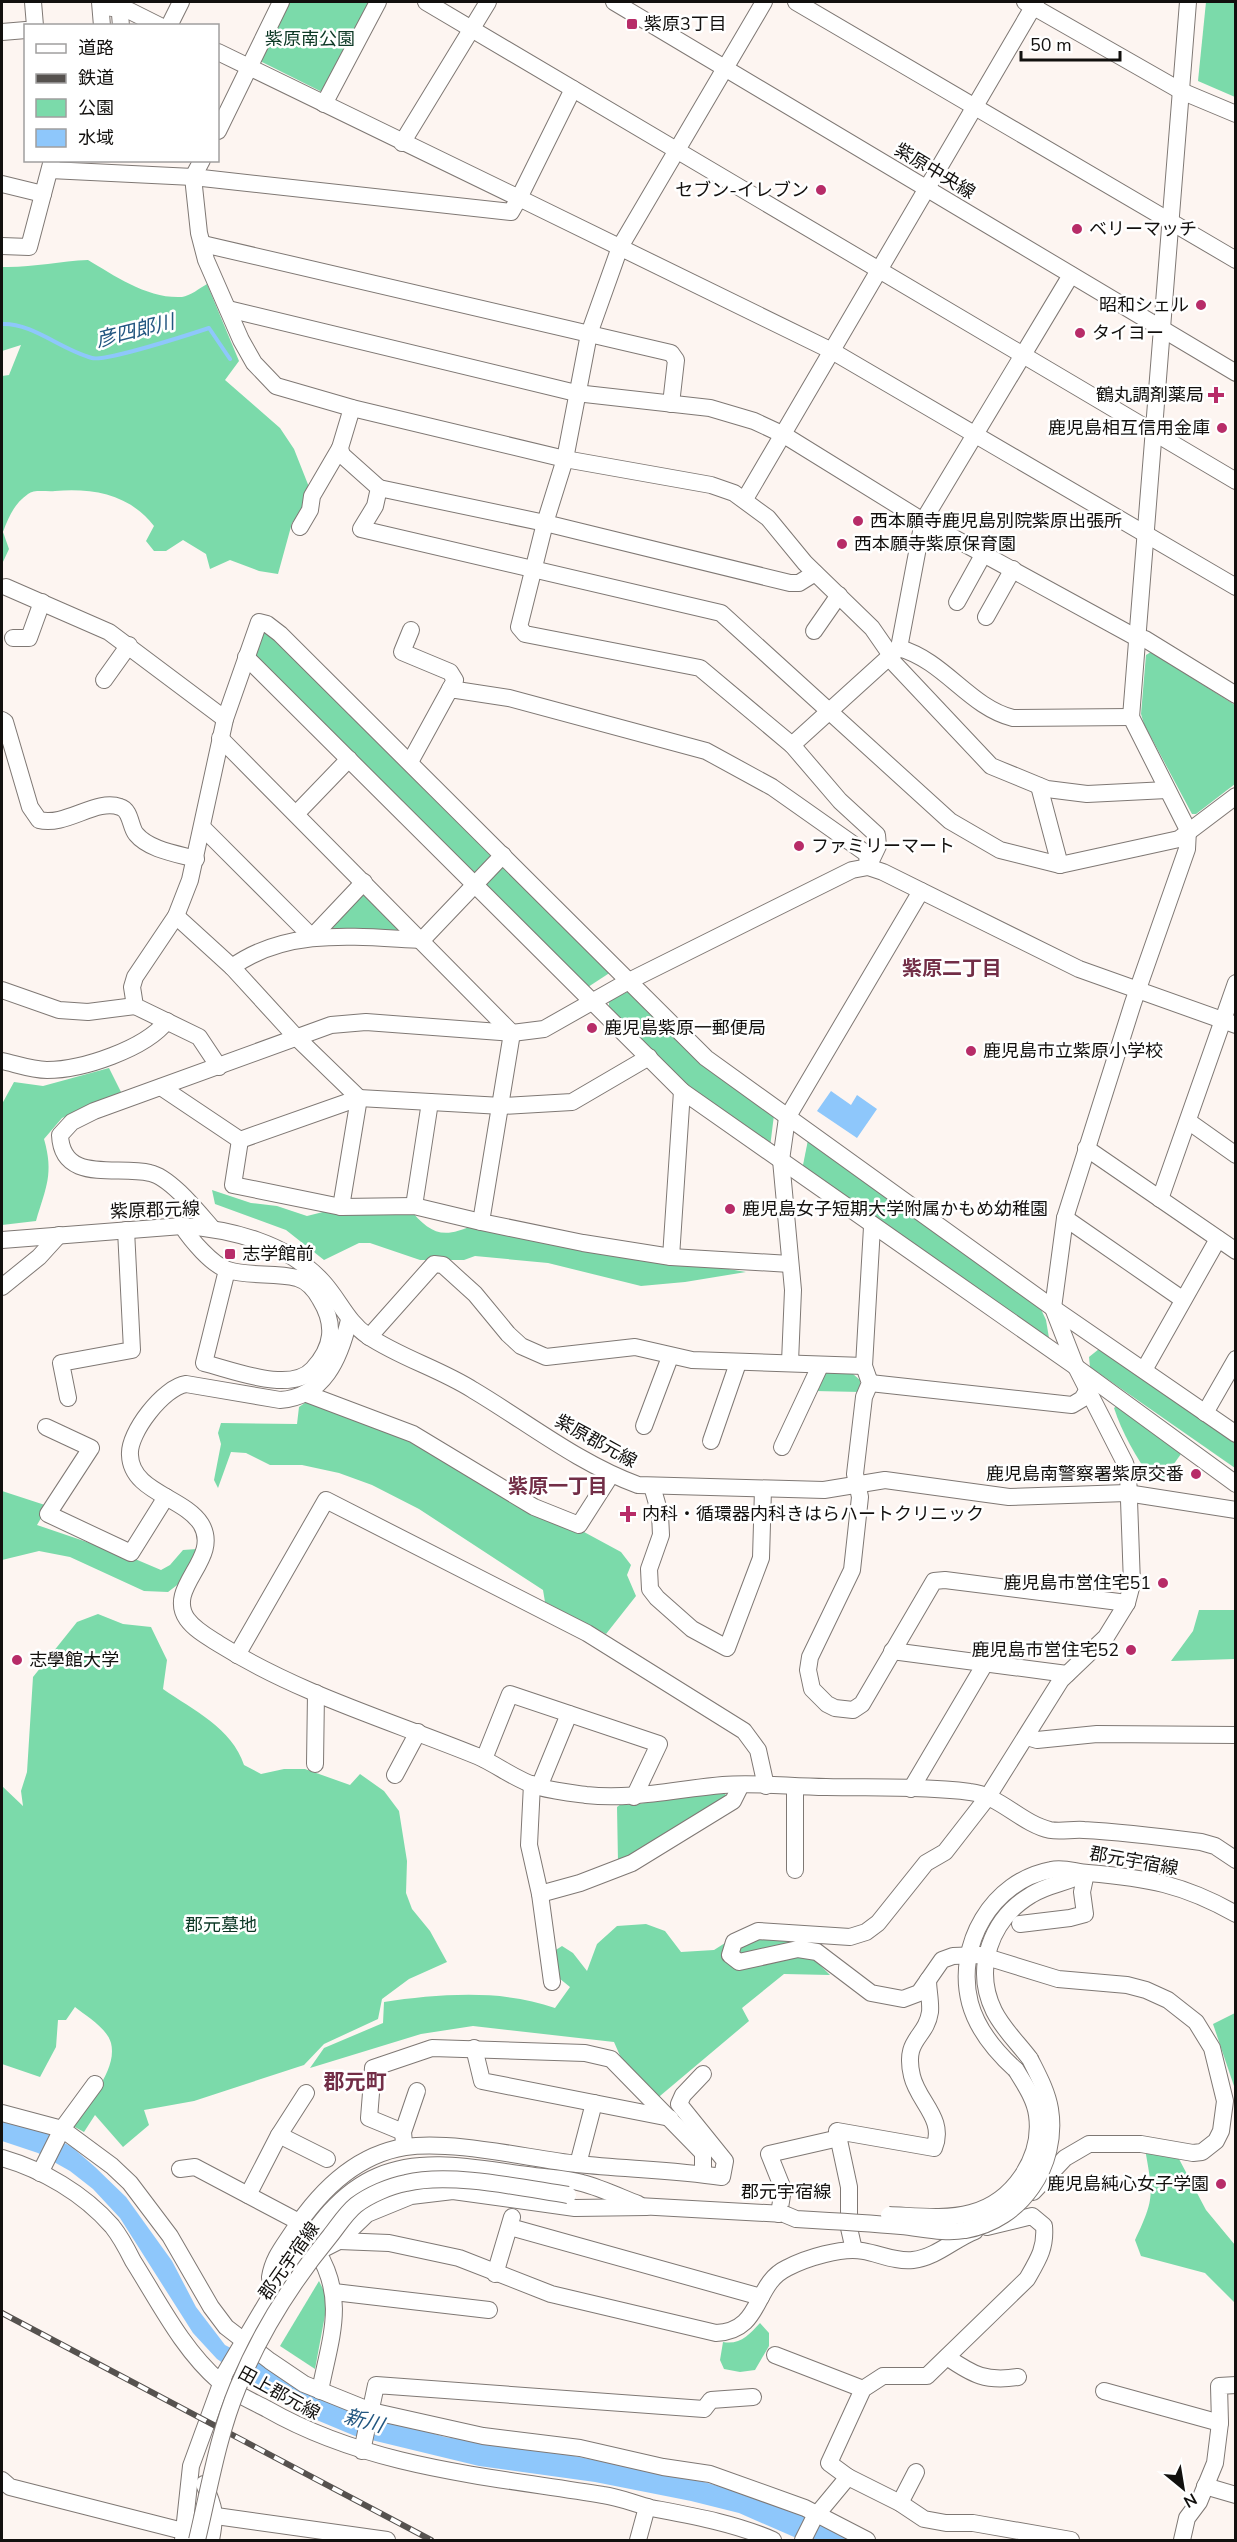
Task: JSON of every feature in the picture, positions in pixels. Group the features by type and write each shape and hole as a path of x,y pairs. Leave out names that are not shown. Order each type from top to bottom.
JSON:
{"street":[{"path":"33,2 35,24"},
{"path":"170,24 181,2"},
{"path":"219,128 281,2"},
{"path":"324,104 378,2"},
{"path":"426,2 1236,481"},
{"path":"402,143 488,2"},
{"name":"紫原中央線","path":"614,2 1236,373"},
{"path":"764,2 620,247 589,334 565,459 545,523 519,627 525,634 700,668 792,745 840,801 877,835 878,846 868,867"},
{"path":"796,2 1236,260"},
{"path":"339,2241 389,2243 459,2258 551,2294 614,2307 716,2333 737,2330 746,2323 777,2274 787,2268 854,2250 893,2259 912,2260 933,2255 958,2238 1015,2211 1065,2158 1089,2144 1141,2144 1193,2153 1202,2152 1216,2141 1221,2131 1225,2101 1212,2048 1205,2034 1196,2022 1168,2000 1127,1985 1058,1979 969,1954 942,1960 919,1993 903,1999 871,1993 817,1952 798,1949 739,1962 730,1955 734,1942 758,1931 850,1936 866,1932 878,1923 926,1863 945,1852 987,1798 1066,1674 1106,1637 1127,1604 1132,1584 1125,1463 1087,1391 1053,1308 1065,1218 1137,991 1187,849 1188,830 1131,717 1188,2"},
{"path":"745,499 927,189 1031,3 1181,90 1236,114"},
{"path":"102,24 101,4 154,24"},
{"path":"2,32 24,30"},
{"path":"219,52 832,351 1236,587"},
{"path":"2,246 29,247 51,165 132,167 193,177 511,212 573,89"},
{"path":"201,162 193,177 199,233 206,260 254,363 276,386 352,408 565,459 711,485 745,499 768,519 814,573 895,651"},
{"path":"2,184 43,194"},
{"path":"203,244 671,353 676,360 671,404"},
{"path":"1071,275 923,521 893,662 991,766 1039,786 1087,794 1167,790"},
{"path":"228,309 576,393 710,408 754,421 784,435 923,521 983,555 1013,569 1137,638 1146,639 1236,695"},
{"path":"300,527 310,510 312,496 340,448 352,408"},
{"path":"340,448 342,455 379,488 545,523 790,583 799,583 814,573"},
{"path":"379,488 375,506 361,530 721,613 950,821 1000,849 1060,866 1179,839 1236,796"},
{"path":"957,602 983,555"},
{"path":"986,617 1013,569"},
{"path":"6,587 109,632 225,719"},
{"path":"814,631 839,595"},
{"path":"13,638 29,638 42,602"},
{"path":"135,1006 132,987 135,977 176,916 196,859 225,719 259,622 267,624 280,633 627,982 706,1058 1053,1308 1236,1434"},
{"path":"410,762 455,680 450,672 402,652 411,630"},
{"path":"104,680 129,645"},
{"path":"792,745 895,651 911,651 950,676 979,703 996,714 1013,718 1131,717"},
{"path":"246,657 682,1091 872,1227 1076,1367 1236,1484"},
{"path":"450,688 509,698 706,750 772,787 867,854 868,867"},
{"path":"2,720 30,807 39,820 55,821 104,806 121,807 127,812 136,834 148,843 196,859"},
{"path":"220,738 512,1033"},
{"path":"296,814 349,759"},
{"path":"1039,786 1060,866"},
{"path":"203,828 312,937"},
{"path":"232,967 256,952 312,937 422,940 503,855"},
{"path":"212,1228 191,1204 151,1173 103,1171 69,1162 61,1151 60,1135 72,1122 94,1111 331,1025 366,1022 512,1033 544,1029 595,1003 627,982 840,874 868,867 1079,969 1229,1022"},
{"path":"312,937 364,882"},
{"path":"790,1362 793,1290 781,1160 787,1118 921,891"},
{"path":"176,916 232,967 296,1037 359,1098"},
{"path":"1160,1199 1188,1121 1229,1022 1236,983"},
{"path":"2,990 59,1010 88,1012 135,1006 199,1037 219,1067"},
{"path":"2,1061 45,1070 78,1068 120,1052 158,1033 167,1021"},
{"path":"481,1222 502,1106 512,1033"},
{"path":"240,1140 359,1098 502,1106 572,1102 649,1058"},
{"path":"161,1087 240,1140"},
{"path":"671,1257 682,1091"},
{"path":"341,1207 359,1098"},
{"path":"414,1206 430,1102"},
{"path":"1188,1121 1236,1155"},
{"path":"240,1140 233,1185 341,1207 414,1206 583,1243 671,1257 790,1264"},
{"path":"1086,1148 1236,1251"},
{"path":"1065,1218 1182,1299"},
{"path":"182,1226 195,1245 227,1270 297,1278 315,1290 327,1309 332,1330 329,1346 309,1375 285,1382 204,1363 227,1270"},
{"name":"紫原郡元線","path":"2,1240 182,1226 212,1228 258,1240 298,1261 322,1281 349,1320 369,1337 471,1388 611,1475 638,1485 824,1490 885,1480 1009,1497 1127,1493 1236,1510"},
{"path":"872,1227 864,1365 870,1383 864,1397 855,1474 860,1497 852,1570 810,1657 809,1682 816,1695 835,1708 853,1710 862,1704 934,1581 945,1580 1127,1604"},
{"path":"68,1398 61,1364 132,1350 126,1230"},
{"path":"2,1287 39,1257 59,1235"},
{"path":"1144,1370 1182,1299 1218,1239"},
{"path":"369,1337 434,1264 443,1266 456,1275 475,1293 508,1334 533,1353 546,1358 636,1347 670,1356 738,1363 790,1362 820,1366 864,1365"},
{"path":"349,1320 337,1360 324,1380 308,1394 294,1399 280,1400 186,1384 177,1385 168,1392 135,1432 130,1445 129,1460 142,1481 195,1516 203,1527 208,1544 201,1563 184,1593 183,1612 188,1621 200,1632 237,1655 272,1675 484,1759 535,1786 587,1795 634,1797 725,1785 974,1792 1041,1827 1054,1831 1083,1829 1201,1842 1215,1846 1236,1860"},
{"path":"644,1426 670,1356"},
{"path":"1205,1413 1236,1359"},
{"path":"711,1441 738,1363"},
{"path":"782,1447 820,1366"},
{"path":"870,1383 1072,1405 1082,1399 1087,1391"},
{"path":"308,1394 413,1434 534,1507 579,1525 611,1475"},
{"path":"46,1427 91,1448 48,1514 131,1553 166,1497"},
{"path":"652,1486 660,1514 661,1535 649,1569 650,1589 692,1629 727,1648 761,1558 763,1489"},
{"path":"237,1655 326,1500 587,1633 744,1731 758,1750 766,1786"},
{"path":"892,1651 1066,1674"},
{"path":"911,1789 986,1662"},
{"path":"315,1764 316,1694"},
{"path":"484,1759 510,1694 659,1744 634,1797"},
{"path":"552,1982 540,1894 529,1845 535,1786 568,1714"},
{"path":"395,1775 418,1732"},
{"path":"1027,1737 1037,1740 1097,1734 1236,1735"},
{"path":"540,1894 580,1883 632,1863 733,1801 741,1785"},
{"path":"795,1787 795,1870"},
{"name":"郡元宇宿線","path":"189,2537 237,2389 252,2355 296,2282 356,2205 396,2186 427,2179 502,2185 647,2207 781,2214 804,2210 957,2216 981,2210 1002,2198 1020,2179 1031,2160 1037,2128 1032,2100 1016,2070 1001,2057 974,2014 966,1970 969,1954 982,1920 998,1898 1010,1888 1036,1874 1053,1869 1117,1874 1159,1881 1201,1895 1236,1914"},
{"path":"839,2138 769,2154 783,2189 781,2214 796,2219 948,2231 977,2227 1010,2210 1034,2187 1043,2170 1050,2142 1049,2101 1030,2059 994,2011 987,1979 988,1958 995,1929 1013,1907 1043,1888 1070,1882 1086,1873"},
{"path":"1020,1924 1085,1914 1082,1892 1086,1873"},
{"path":"854,2250 849,2228 849,2187 837,2131 934,2148 938,2137 934,2117 912,2079 909,2053 930,2013 928,1980"},
{"path":"703,2174 703,2153 670,2118 611,2059 585,2053 432,2048 373,2068 369,2118 404,2140 438,2146 578,2164 722,2177 724,2160 679,2104 683,2095 704,2074"},
{"path":"474,2048 482,2081 670,2118"},
{"path":"40,2173 62,2129 95,2084"},
{"path":"281,2278 270,2277 272,2262 299,2222 320,2195 346,2171 404,2140 417,2091"},
{"path":"248,2194 279,2135 306,2093"},
{"path":"578,2164 594,2103"},
{"path":"2,2113 62,2129 112,2166 130,2183 170,2236 211,2307 240,2342 304,2384 371,2413 483,2436 580,2448 710,2474 816,2516 867,2541"},
{"path":"279,2135 327,2159"},
{"name":"田上郡元線","path":"2,2158 68,2187 113,2227 174,2328 199,2361 313,2434 362,2451 461,2474 606,2495 647,2507 723,2522 773,2541"},
{"path":"189,2537 184,2519 191,2466 198,2454 223,2378 240,2342 281,2278 323,2218 343,2198 376,2176 399,2168 422,2165 460,2166 581,2183 647,2207"},
{"path":"180,2169 195,2167 299,2222"},
{"path":"281,2278 294,2264 339,2241 367,2214 411,2196 437,2192 467,2192 575,2208 647,2207"},
{"path":"982,2228 1032,2216 1044,2226 1046,2242 1027,2279 927,2376 883,2376 863,2389 830,2463 848,2477 900,2503 924,2519 946,2523 973,2523 1071,2541"},
{"path":"495,2274 511,2221 761,2297"},
{"path":"317,2251 325,2264 334,2292 335,2308 320,2391"},
{"path":"334,2292 489,2310"},
{"path":"774,2355 863,2389"},
{"path":"947,2357 969,2372 987,2379 1018,2377"},
{"path":"362,2451 376,2385 704,2409 711,2400 753,2397"},
{"path":"1182,2541 1187,2518 1199,2502 1215,2463 1220,2422 1219,2386 1236,2385"},
{"path":"1104,2391 1220,2422"},
{"path":"198,2454 199,2473 216,2516 212,2541"},
{"path":"900,2503 916,2472"},
{"path":"803,2541 816,2516 848,2477"},
{"path":"2,2480 9,2487 189,2537"},
{"path":"1205,2486 1236,2495"},
{"path":"189,2537 195,2501 200,2496 211,2499"},
{"path":"638,2541 647,2507"},
{"path":"216,2516 387,2541"}],"green space":[{"name":"紫原南公園","path":"286,2 371,2 322,92 260,61"},
{"path":"1206,2 1235,2 1235,97 1198,81"},
{"path":"88,260 132,285 169,297 192,294 207,284 239,361 225,380 280,428 294,449 309,487 310,500 292,523 278,574 259,571 230,560 210,569 206,554 183,540 166,551 154,551 146,541 154,526 133,507 109,495 69,490 31,492 19,502 12,511 3,532 9,549 2,564 2,376 9,375 21,345 2,351 2,267"},
{"path":"267,631 611,972 588,987 254,654 260,636"},
{"path":"1151,652 1235,705 1235,784 1196,814 1192,814 1144,724 1141,714 1146,655"},
{"path":"366,891 402,930 332,931 327,927"},
{"path":"629,991 774,1115 770,1147 692,1092 609,1010 609,1001"},
{"path":"109,1068 121,1092 62,1118 44,1139 47,1151 48,1180 36,1221 2,1225 2,1104 14,1082 43,1086"},
{"path":"808,1140 1039,1305 1046,1320 1049,1338 802,1170"},
{"path":"212,1190 251,1203 277,1206 307,1216 339,1208 408,1207 423,1223 444,1233 462,1230 473,1225 746,1272 685,1282 641,1286 548,1263 475,1256 464,1260 420,1260 370,1243 359,1243 324,1260 286,1230 215,1204"},
{"path":"1099,1349 1235,1438 1235,1468 1090,1367 1089,1357"},
{"path":"825,1371 853,1374 860,1380 860,1392 815,1391"},
{"path":"309,1400 388,1426 621,1552 631,1565 627,1575 636,1596 606,1634 545,1602 543,1590 419,1509 372,1485 339,1473 302,1465 270,1465 246,1453 231,1452 218,1488 214,1480 221,1444 218,1433 221,1423 297,1424 299,1407"},
{"path":"1118,1405 1181,1454 1163,1479 1151,1478 1135,1453 1114,1408"},
{"path":"2,1491 48,1506 37,1525 128,1556 161,1570 170,1565 183,1550 197,1549 185,1579 168,1592 144,1591 70,1557 39,1551 2,1560"},
{"path":"1199,1610 1235,1610 1235,1659 1171,1661 1193,1631"},
{"name":"郡元墓地","path":"98,1614 123,1624 151,1627 167,1660 163,1689 221,1730 231,1740 244,1765 261,1774 284,1769 305,1769 350,1785 360,1774 384,1791 399,1811 407,1861 406,1893 412,1909 430,1931 447,1962 409,1979 382,1999 378,2019 324,2044 304,2065 194,2101 144,2110 149,2125 123,2147 95,2115 84,2132 71,2125 99,2087 110,2065 112,2054 111,2043 105,2032 75,2007 66,2020 58,2020 56,2047 40,2077 2,2064 2,1786 23,1806 21,1791 27,1772 33,1677 77,1622"},
{"path":"724,1791 727,1798 618,1862 617,1807 621,1804 631,1805"},
{"path":"646,1924 665,1931 681,1952 714,1950 755,1924 795,1940 830,1975 784,1974 742,2008 749,2021 654,2101 625,2067 614,2042 473,2026 421,2034 310,2068 324,2048 383,2023 384,2002 470,1995 514,1998 555,2008 570,1987 549,1970 548,1955 562,1946 573,1953 587,1971 597,1944 617,1926"},
{"path":"1235,2013 1235,2089 1213,2024"},
{"path":"1145,2149 1179,2159 1206,2210 1235,2245 1235,2303 1205,2273 1141,2256 1135,2240 1149,2205 1151,2186"},
{"path":"319,2281 328,2299 315,2369 280,2346"},
{"path":"760,2323 769,2333 769,2346 755,2370 740,2372 724,2369 720,2360 723,2342 739,2340"}],"water":[{"path":"831,1091 851,1105 857,1095 877,1109 857,1138 817,1111"},
{"name":"新川","path":"2,2121 42,2131 72,2147 95,2167 126,2197 172,2261 196,2307 225,2345 271,2369 380,2418 445,2437 569,2455 697,2480 785,2505 854,2540 801,2540 739,2513 595,2482 479,2466 355,2436 307,2416 269,2395 217,2359 193,2333 120,2218 93,2189 70,2171 38,2153 2,2141"}],"waterway":[{"name":"彦四郎川","path":"2,324 36,332 92,358 130,352 209,328 230,359"}],"railway":[{"path":"2,2313 431,2540"}],"place":[{"name":"紫原3丁目","path":"632,24"},
{"name":"セブン-イレブン","path":"821,190"},
{"name":"ベリーマッチ","path":"1077,229"},
{"name":"昭和シェル","path":"1201,305"},
{"name":"タイヨー","path":"1080,333"},
{"name":"鶴丸調剤薬局","path":"1216,395"},
{"name":"鹿児島相互信用金庫","path":"1222,428"},
{"name":"西本願寺鹿児島別院紫原出張所","path":"858,521"},
{"name":"西本願寺紫原保育園","path":"842,544"},
{"name":"ファミリーマート","path":"799,846"},
{"name":"鹿児島紫原一郵便局","path":"592,1028"},
{"name":"鹿児島市立紫原小学校","path":"971,1051"},
{"name":"鹿児島女子短期大学附属かもめ幼稚園","path":"730,1209"},
{"name":"志学館前","path":"230,1254"},
{"name":"鹿児島南警察署紫原交番","path":"1196,1474"},
{"name":"内科・循環器内科きはらハートクリニック","path":"628,1514"},
{"name":"鹿児島市営住宅51","path":"1163,1583"},
{"name":"鹿児島市営住宅52","path":"1131,1650"},
{"name":"志學館大学","path":"17,1660"},
{"name":"鹿児島純心女子学園","path":"1221,2184"}],"district":[{"name":"紫原二丁目","path":"952,968"},
{"name":"紫原一丁目","path":"558,1486"},
{"name":"郡元町","path":"355,2082"}]}
